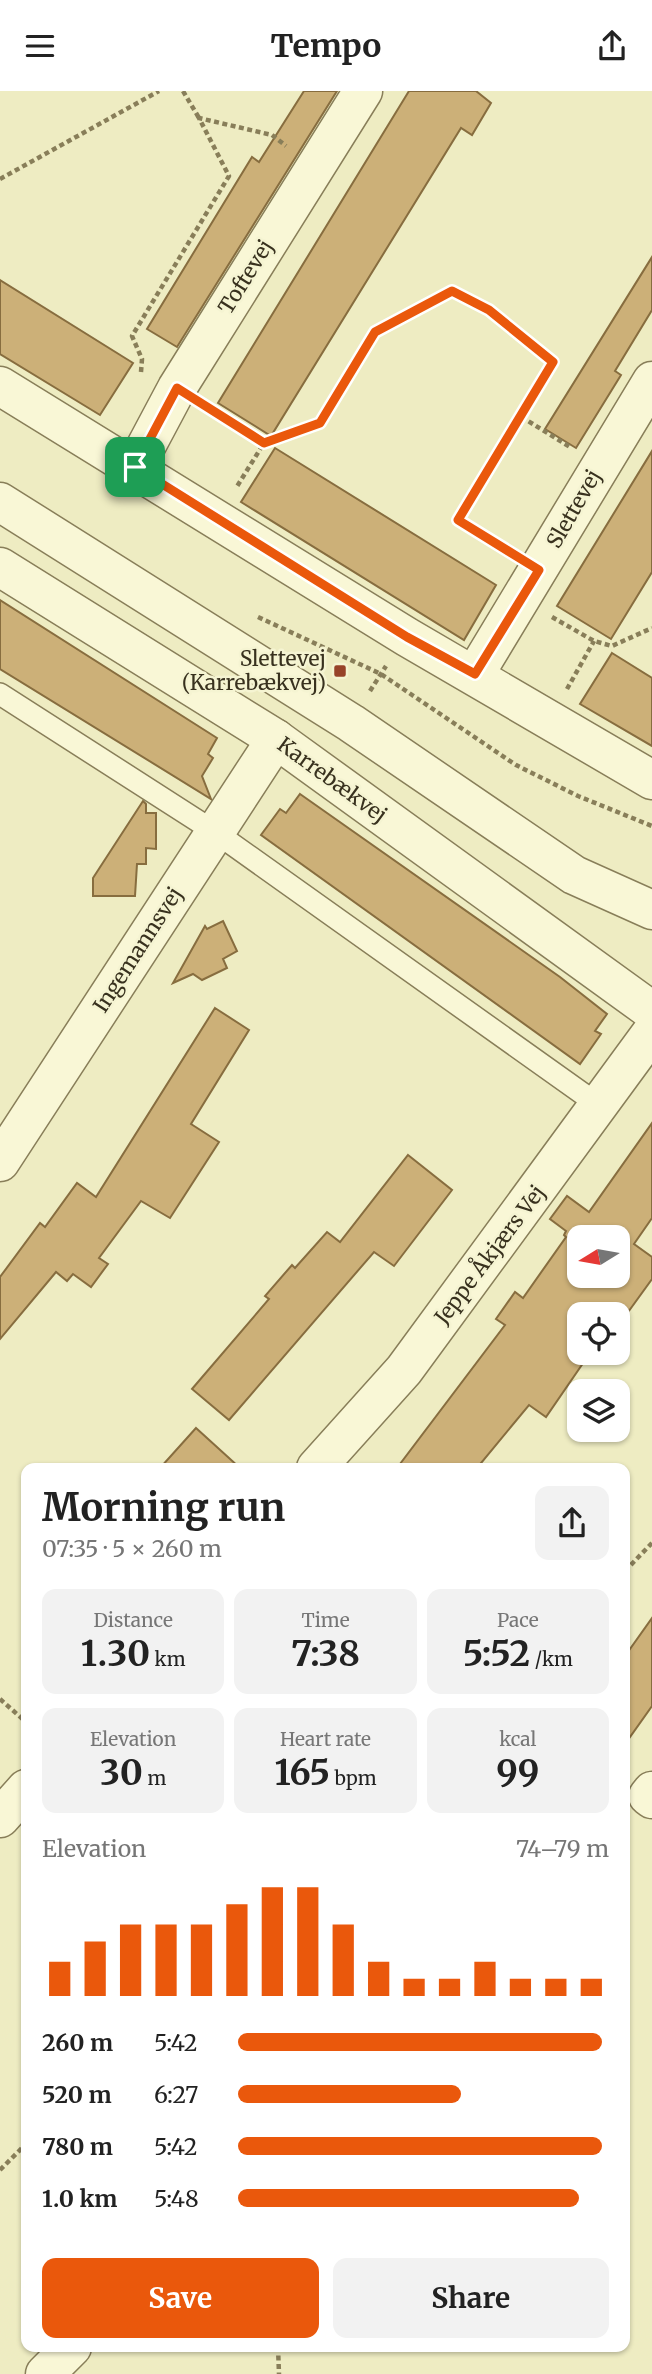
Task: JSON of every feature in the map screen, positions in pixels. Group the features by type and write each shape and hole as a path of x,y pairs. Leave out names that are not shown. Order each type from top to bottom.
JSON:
{"street":[{"name":"Toftevej","path":"135,467 177,388 363,91"},
{"name":"Slettevej","path":"475,674 530,585 598,465 652,381"},
{"path":"0,386 407,637 475,674 652,780"},
{"path":"0,502 351,723 574,874 652,910"},
{"name":"Karrebækvej","path":"0,567 276,739 652,1011"},
{"name":"Ingemannsvej","path":"0,1162 276,739"},
{"name":"Jeppe Åkjærs Vej","path":"320,1463 404,1370 652,1032"},
{"path":"652,1791 648,1796 652,1799"},
{"path":"0,1818 21,1795"},
{"path":"45,2374 67,2352"}],"lane":[{"path":"0,694 215,832 600,1106"}],"path":[{"path":"0,179 159,91"},
{"path":"141,375 142,359 132,336 229,176 183,91"},
{"path":"199,118 272,135 314,168"},
{"path":"218,519 264,443 320,423 375,332 452,291 489,310 553,362 458,520 594,642 612,646 652,628"},
{"path":"177,388 264,443"},
{"path":"520,416 598,465"},
{"path":"246,612 381,674 516,765 578,796 652,826"},
{"path":"351,723 407,637"},
{"path":"550,720 594,642"},
{"path":"630,1566 652,1543"},
{"path":"0,1699 21,1718"},
{"path":"0,2170 21,2149"},
{"path":"278,2352 279,2374"}],"building":[{"path":"304,91 337,91 177,347 147,329 252,157 259,162"},
{"path":"409,91 476,91 491,103 472,135 461,128 271,436 218,403"},
{"path":"652,257 652,310 615,371 621,375 576,448 545,429"},
{"path":"0,280 133,363 100,415 0,354"},
{"path":"275,448 496,585 464,640 241,502"},
{"path":"652,451 652,572 611,639 557,606"},
{"path":"0,600 217,738 208,754 213,758 202,776 211,799 0,669"},
{"path":"612,653 652,678 652,746 580,704"},
{"path":"300,794 560,977 607,1014 595,1031 601,1034 580,1064 261,835 280,809 286,813"},
{"path":"143,801 146,804 146,813 156,813 156,849 146,848 146,864 137,864 135,896 93,896 93,878"},
{"path":"223,921 237,951 223,959 227,968 202,980 193,974 173,983 205,926 207,929"},
{"path":"215,1008 249,1030 191,1124 219,1142 170,1218 141,1201 99,1258 108,1264 91,1287 73,1274 67,1281 56,1272 0,1339 0,1277 40,1223 45,1227 77,1183 96,1197"},
{"path":"652,1123 652,1218 634,1244 652,1257 652,1279 630,1309 630,1302 567,1302 567,1365 582,1365 572,1379 567,1379 567,1386 546,1417 529,1405 481,1463 401,1463 505,1325 496,1319 515,1292 523,1298 566,1237 566,1231 550,1219 567,1196 589,1212"},
{"path":"408,1155 452,1190 394,1266 374,1252 229,1420 192,1389 269,1299 265,1296 292,1265 295,1268 327,1232 340,1242"},
{"path":"196,1428 234,1463 164,1463"},
{"path":"652,1618 652,1706 630,1737 630,1649"}],"place":[{"name":"Slettevej (Karrebækvej)","path":"340,671"}],"route":[{"path":"452,291 489,310 553,362 458,520 539,570 475,674 407,637 135,467 177,388 264,443 320,423 375,332 452,291"}]}
